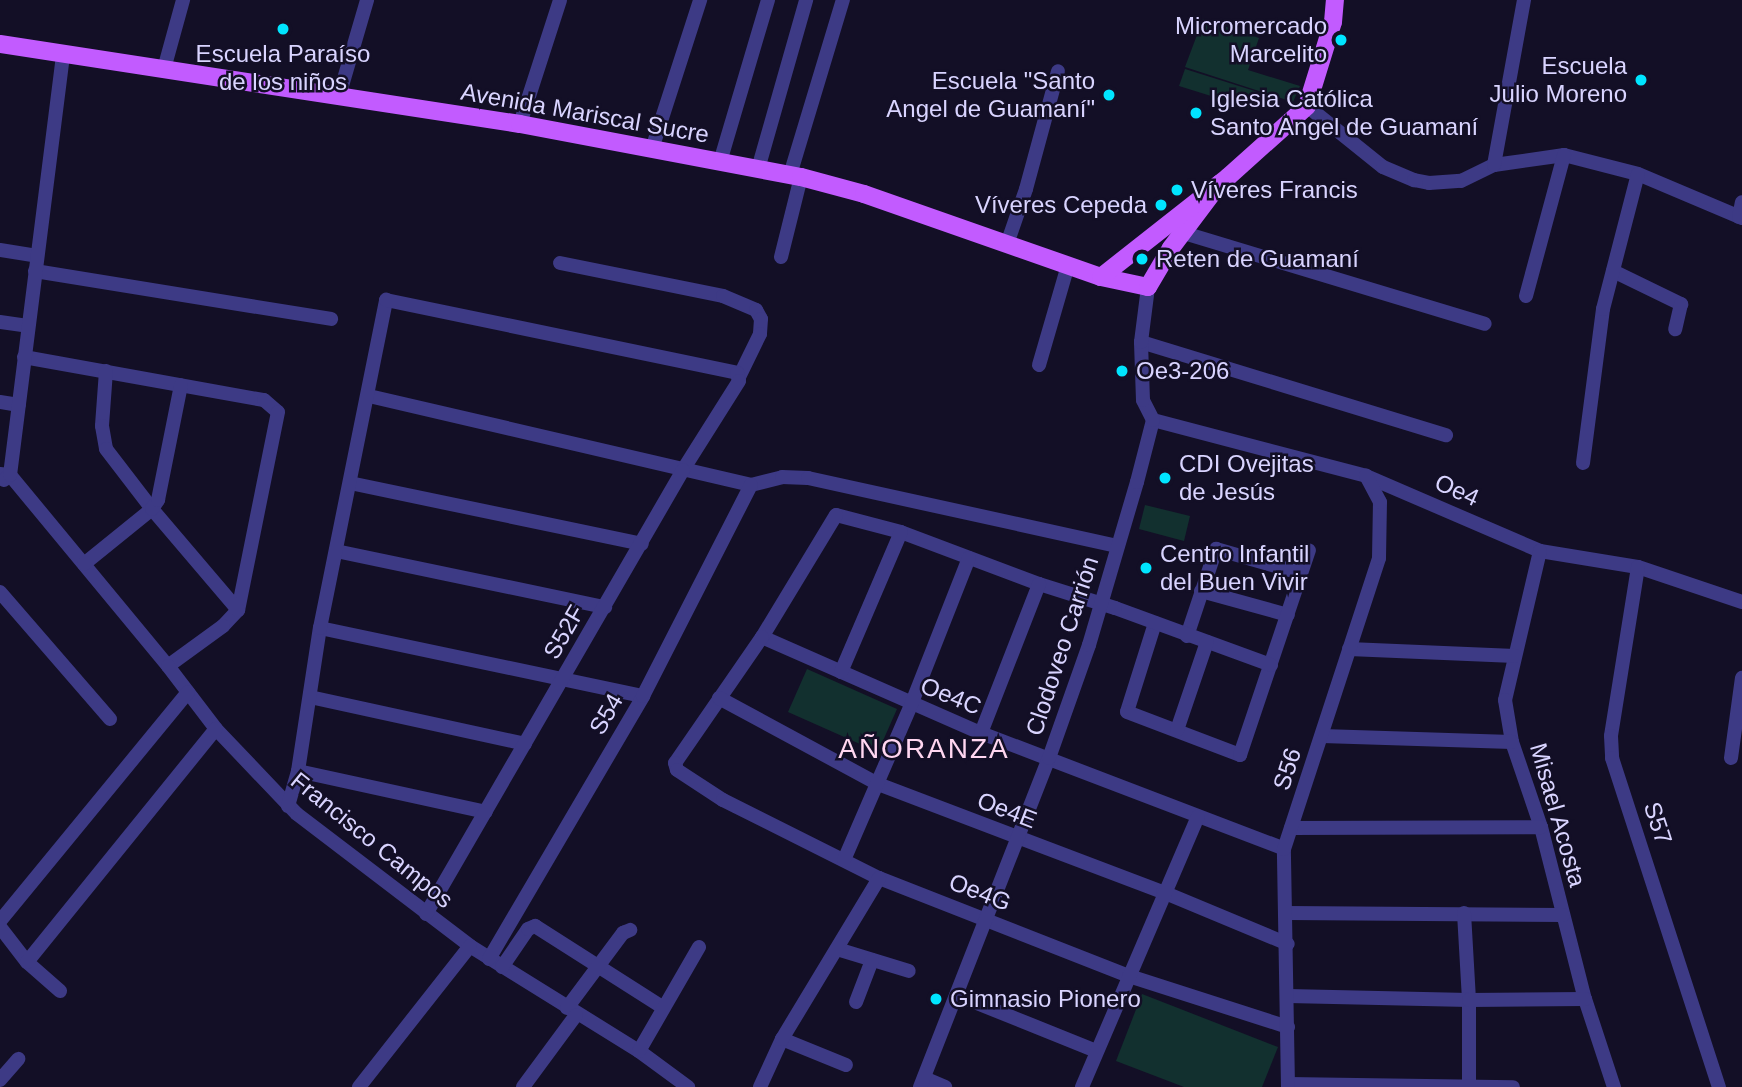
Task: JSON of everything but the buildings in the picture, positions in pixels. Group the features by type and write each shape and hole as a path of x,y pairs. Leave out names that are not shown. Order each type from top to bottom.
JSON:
{"main road":[{"path":"1101,277 1220,183 1307,106 1333,22 1335,0"},
{"name":"Avenida Mariscal Sucre","path":"0,44 520,124 795,176 876,198 1101,277 1148,287"},
{"path":"1148,287 1171,248 1220,183"},
{"path":"1154,234 1165,238 1171,248"}],"street":[{"path":"164,69 183,0"},
{"path":"339,96 367,0"},
{"path":"520,124 560,0"},
{"path":"652,149 700,0"},
{"path":"720,162 768,0"},
{"path":"758,169 806,0"},
{"path":"781,257 795,176 843,0"},
{"path":"1494,165 1524,0"},
{"path":"3,477 19,405 63,53"},
{"path":"1007,244 1026,189 1058,71"},
{"path":"1307,106 1383,167 1414,180 1429,183 1461,181 1494,165 1564,155 1638,174 1740,217 1742,202"},
{"path":"1527,296 1564,155"},
{"path":"1583,463 1603,309 1638,174"},
{"path":"1184,233 1485,324"},
{"path":"0,250 36,256"},
{"name":"S52F","path":"426,914 642,544 760,334 761,319 756,310 723,296 560,262"},
{"path":"1039,365 1068,265"},
{"path":"35,271 331,319"},
{"path":"1613,271 1681,304 1675,330"},
{"path":"1148,287 1141,342 1143,400 1153,420"},
{"path":"288,806 298,771 320,628 369,396 385,302 389,299 738,375"},
{"path":"0,322 28,326"},
{"path":"1141,342 1447,435"},
{"path":"24,357 264,400 278,412 238,610 223,626 168,666"},
{"path":"106,372 102,426 106,449 152,509 238,610"},
{"path":"84,564 152,509 158,500 181,385"},
{"path":"369,396 751,485 782,477 808,478 1118,546"},
{"path":"0,402 19,405"},
{"name":"Oe4","path":"1153,420 1366,475 1540,551 1638,567 1742,602"},
{"name":"Clodoveo Carrión","path":"922,1083 1049,758 1101,605 1153,420"},
{"name":"S56","path":"1288,1085 1288,944 1284,849 1379,558 1380,502 1366,475"},
{"name":"Francisco Campos","path":"3,477 84,564 216,729 288,806 470,946 639,1051 671,1083 688,1087"},
{"path":"350,483 642,544"},
{"name":"S54","path":"496,963 643,696 751,485"},
{"path":"719,698 762,638 836,515 901,532 1039,584 1270,665"},
{"path":"841,672 901,532"},
{"path":"1186,636 1216,549 1300,573"},
{"path":"1155,623 1126,710 1240,755 1309,550"},
{"path":"336,551 605,607"},
{"name":"Misael Acosta","path":"1540,551 1505,699 1512,742 1541,827 1585,999 1614,1087"},
{"path":"844,860 911,705 969,558"},
{"name":"S57","path":"1638,567 1611,736 1612,758 1719,1087"},
{"path":"981,733 1039,584"},
{"path":"1201,591 1288,615"},
{"path":"0,592 110,719"},
{"path":"320,628 643,696"},
{"name":"Oe4C","path":"762,638 911,705 1284,849"},
{"path":"1177,730 1207,642"},
{"path":"1349,649 1515,656"},
{"path":"1731,758 1742,678"},
{"path":"0,921 188,692"},
{"path":"310,697 525,744"},
{"name":"Oe4G","path":"719,698 675,763 677,770 723,800 879,878 987,918 1129,976 1288,1027"},
{"name":"Oe4E","path":"719,698 878,784 1016,839 1163,892 1288,944"},
{"path":"27,962 216,729"},
{"path":"1322,736 1512,742"},
{"path":"298,771 486,811"},
{"path":"1082,1087 1163,892 1199,817"},
{"path":"1291,828 1541,827"},
{"path":"760,1087 782,1039 879,878"},
{"path":"1287,913 1563,915"},
{"path":"1464,913 1469,1000 1469,1087"},
{"path":"496,963 528,929 535,926 662,1007"},
{"path":"0,927 27,962 60,991"},
{"path":"523,1087 599,968 623,933 630,930"},
{"path":"359,1087 470,946"},
{"path":"639,1051 699,947"},
{"path":"836,949 909,971"},
{"path":"856,1002 872,960"},
{"path":"957,995 1096,1051"},
{"path":"1288,996 1469,1000 1585,999"},
{"path":"782,1039 846,1065"},
{"path":"0,1080 18,1059"},
{"path":"922,1083 945,1087"},
{"path":"1288,1085 1513,1087"}],"green space":[{"path":"1203,19 1259,38 1248,70 1300,86 1293,102 1185,67"},
{"path":"1185,69 1261,93 1256,110 1179,86"},
{"path":"1145,505 1190,516 1184,541 1139,529"},
{"path":"807,669 897,709 878,752 788,712"},
{"path":"1142,994 1278,1047 1262,1087 1184,1087 1116,1061"}],"place":[{"name":"Escuela Paraíso de los niños","path":"283,29"},
{"name":"Micromercado Marcelito","path":"1341,40"},
{"name":"Escuela Julio Moreno","path":"1641,80"},
{"name":"Escuela \"Santo Angel de Guamaní\"","path":"1109,95"},
{"name":"Iglesia Católica Santo Angel de Guamaní","path":"1196,113"},
{"name":"Víveres Francis","path":"1177,190"},
{"name":"Víveres Cepeda","path":"1161,205"},
{"name":"Reten de Guamaní","path":"1142,259"},
{"name":"Oe3-206","path":"1122,371"},
{"name":"CDI Ovejitas de Jesús","path":"1165,478"},
{"name":"Centro Infantil del Buen Vivir","path":"1146,568"},
{"name":"Gimnasio Pionero","path":"936,999"}],"district":[{"name":"AÑORANZA","path":"924,749"}]}
